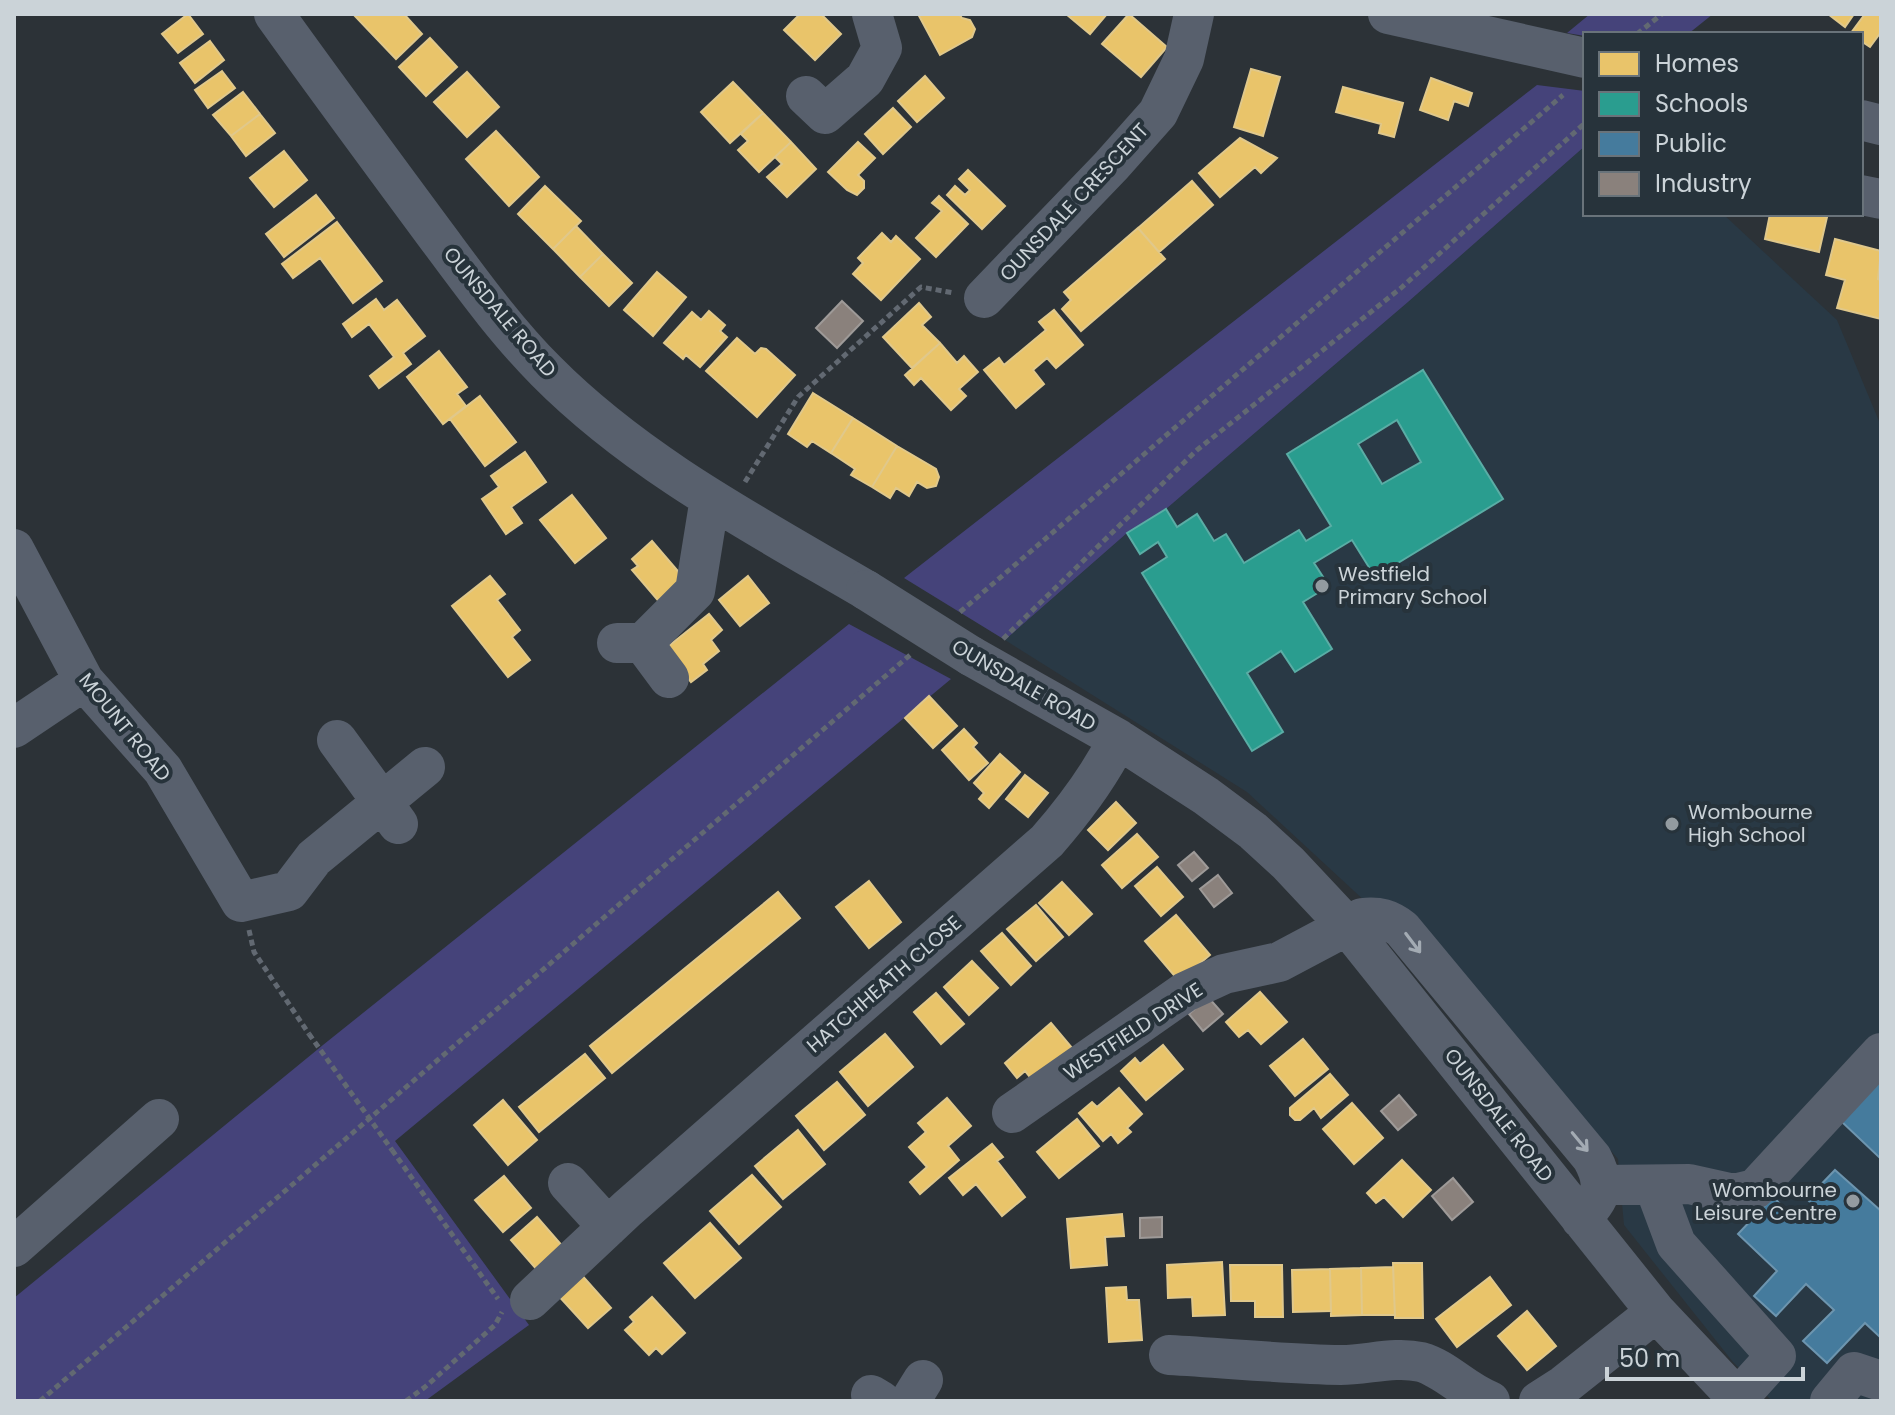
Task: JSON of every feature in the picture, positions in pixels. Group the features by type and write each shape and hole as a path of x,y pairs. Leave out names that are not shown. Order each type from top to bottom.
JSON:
{"street":[{"name":"OUNSDALE ROAD","path":"274,14 477,290 545,371 642,451 719,504 866,590 984,650 1206,796 1253,831 1288,863 1348,927 1656,1312 1738,1400"},
{"path":"806,96 825,114 865,79 882,48 872,14"},
{"name":"OUNSDALE CRESCENT","path":"984,298 1158,113 1184,59 1194,14"},
{"path":"1388,14 1583,58"},
{"path":"669,678 630,643 695,591 719,504"},
{"name":"MOUNT ROAD","path":"14,549 84,681 163,770 241,902"},
{"path":"14,728 84,681"},
{"name":"HATCHHEATH CLOSE","path":"530,1300 626,1223 1047,841 1076,809 1118,739"},
{"path":"337,740 390,812"},
{"path":"241,902 289,891 314,858 390,812 425,767"},
{"name":"WESTFIELD DRIVE","path":"1001,1115 1185,992 1224,974 1279,962 1362,918 1377,916 1402,929 1592,1158 1601,1175 1602,1185"},
{"path":"1581,1219 1593,1206 1602,1185 1689,1184 1734,1194 1755,1189 1881,1053"},
{"path":"14,1247 159,1119"},
{"path":"568,1183 626,1223"},
{"path":"1654,1185 1676,1244 1776,1356 1738,1400"},
{"path":"1539,1401 1564,1385 1656,1312"},
{"path":"1169,1355 1332,1374 1402,1360 1422,1363 1490,1401"},
{"path":"1830,1401 1854,1372 1881,1381"}],"path":[{"path":"1640,32 1662,14"},
{"path":"959,613 1563,95"},
{"path":"984,650 1197,450 1401,288 1583,125"},
{"path":"719,504 798,397 921,287 984,298"},
{"path":"40,1401 911,654"},
{"path":"241,902 254,952 505,1308 495,1325 406,1401"}],"shaded area":[{"path":"1590,14 1713,14 1690,32 1583,32 1583,36 1567,33"},
{"path":"1537,85 1583,91 1583,148 1166,509 1127,533 1005,640 904,578"},
{"name":"Wombourne High School","path":"1583,148 1583,216 1725,216 1837,320 1881,426 1881,1401 1772,1401 1733,1362 1624,1225 1618,1159 1424,932 1367,903 1247,792 1005,640 1127,533 1166,509"},
{"path":"849,624 951,679 395,1141 529,1325 425,1401 14,1401 14,1298 323,1045"}],"building: Homes":[{"path":"188,14 203,34 178,53 162,34"},
{"path":"353,14 404,14 422,34 396,59"},
{"path":"800,14 821,14 841,34 815,60 784,30"},
{"path":"918,14 959,14 970,20 975,29 972,37 940,55"},
{"path":"1066,14 1107,14 1090,34"},
{"path":"1129,14 1167,47 1141,77 1102,44"},
{"path":"1828,14 1854,14 1845,27"},
{"path":"1865,14 1881,14 1881,32 1870,47 1863,42 1863,32 1852,32"},
{"path":"430,38 457,67 426,96 399,67"},
{"path":"210,41 224,60 195,83 180,63"},
{"path":"1251,69 1280,77 1263,136 1234,127"},
{"path":"222,71 235,88 208,108 195,90"},
{"path":"467,72 499,107 467,137 434,102"},
{"path":"925,76 944,98 917,122 898,101"},
{"path":"1431,78 1472,93 1468,106 1454,101 1448,120 1420,110"},
{"path":"733,82 763,113 730,143 701,112"},
{"path":"1343,87 1403,103 1394,137 1379,133 1381,124 1336,112"},
{"path":"243,92 260,114 231,136 213,115"},
{"path":"893,108 911,127 883,154 865,134"},
{"path":"763,113 791,142 759,172 738,150 748,141 741,134"},
{"path":"260,114 275,133 246,156 231,136"},
{"path":"496,131 539,177 509,206 466,159"},
{"path":"1240,138 1277,158 1261,173 1255,167 1220,197 1199,173"},
{"path":"791,142 816,169 787,197 767,177 782,164 775,157"},
{"path":"858,142 875,158 858,175 864,181 864,188 857,195 828,172"},
{"path":"284,151 307,180 274,207 250,178"},
{"path":"968,170 1005,206 982,229 947,195 955,186 965,195 970,190 959,179"},
{"path":"1192,181 1213,205 1159,252 1138,228"},
{"path":"545,186 581,221 553,249 518,214"},
{"path":"316,195 334,218 284,257 266,234"},
{"path":"939,196 968,224 936,257 916,238 942,211 932,203"},
{"path":"1770,216 1827,217 1819,252 1765,239"},
{"path":"337,222 382,281 353,303 320,258 293,278 282,264"},
{"path":"576,226 603,254 580,277 553,249"},
{"path":"1138,228 1165,259 1081,331 1062,309 1071,300 1064,292"},
{"path":"882,233 891,242 896,236 920,259 881,300 853,274 863,263 858,258"},
{"path":"1835,239 1881,251 1878,279 1881,280 1881,319 1837,308 1845,280 1826,275"},
{"path":"603,254 632,283 609,306 580,277"},
{"path":"657,272 686,297 653,336 624,310"},
{"path":"376,299 384,310 397,300 425,336 403,353 411,364 379,388 370,376 394,357 369,324 352,337 343,324"},
{"path":"919,303 931,317 922,325 940,343 912,368 883,337"},
{"path":"1054,310 1083,345 1056,368 1047,358 1033,370 1044,384 1016,408 984,370 999,358 1004,365 1046,330 1039,322"},
{"path":"709,311 725,325 720,331 727,337 700,367 686,355 683,359 664,343 692,312 701,320"},
{"path":"737,338 755,354 761,348 766,349 795,375 757,417 706,371"},
{"path":"940,343 957,363 964,356 978,372 959,389 966,396 951,410 921,378 914,385 905,375"},
{"path":"439,351 467,387 457,394 466,406 443,424 407,377"},
{"path":"813,393 853,418 831,453 812,441 807,447 788,434"},
{"path":"480,396 516,442 485,466 450,419"},
{"path":"853,418 897,446 872,487 851,475 855,469 831,453"},
{"path":"897,446 936,469 939,477 936,486 927,488 917,482 909,496 896,488 890,498 872,487"},
{"path":"525,452 546,482 511,507 522,523 506,534 482,499 499,487 491,476"},
{"path":"572,495 606,538 575,563 540,520"},
{"path":"652,541 688,583 662,605 632,570 638,566 632,559"},
{"path":"490,576 505,594 497,600 520,630 512,637 530,660 508,677 452,606"},
{"path":"748,576 769,603 740,626 719,600"},
{"path":"709,614 722,630 711,640 719,651 703,664 707,670 691,682 665,649"},
{"path":"929,696 957,726 933,748 905,718"},
{"path":"964,729 977,743 973,747 988,763 969,780 942,750"},
{"path":"1000,754 1020,772 989,808 979,799 984,793 974,783"},
{"path":"1025,775 1048,793 1028,817 1006,799"},
{"path":"1116,802 1136,823 1108,850 1088,830"},
{"path":"1137,834 1158,857 1122,888 1102,865"},
{"path":"1157,867 1183,897 1161,916 1135,886"},
{"path":"869,881 901,922 869,948 836,907"},
{"path":"1062,882 1092,914 1069,935 1039,903"},
{"path":"778,892 800,918 612,1073 590,1046"},
{"path":"1036,905 1063,937 1036,961 1007,929"},
{"path":"1176,915 1210,955 1179,981 1145,941"},
{"path":"1002,933 1031,966 1011,985 981,951"},
{"path":"972,961 998,988 969,1015 944,987"},
{"path":"1260,992 1287,1022 1261,1044 1248,1030 1239,1037 1226,1022"},
{"path":"936,993 964,1024 941,1044 914,1012"},
{"path":"1051,1023 1072,1048 1033,1081 1025,1071 1017,1078 1005,1063"},
{"path":"885,1034 913,1067 868,1106 840,1072"},
{"path":"1303,1039 1328,1069 1295,1096 1270,1066"},
{"path":"1163,1045 1183,1069 1146,1100 1121,1071 1135,1058 1140,1064"},
{"path":"585,1054 605,1078 539,1132 519,1107"},
{"path":"1330,1074 1348,1095 1321,1118 1314,1108 1300,1120 1295,1120 1290,1115 1290,1108"},
{"path":"837,1082 865,1115 824,1150 796,1116"},
{"path":"1119,1088 1142,1114 1127,1128 1131,1132 1118,1143 1111,1134 1103,1141 1079,1113 1092,1102 1097,1107"},
{"path":"947,1098 971,1126 948,1146 959,1160 920,1194 910,1182 927,1167 909,1147 926,1132 918,1123"},
{"path":"503,1100 537,1140 508,1165 474,1125"},
{"path":"1352,1103 1383,1138 1354,1164 1323,1129"},
{"path":"1077,1119 1099,1146 1059,1178 1037,1152"},
{"path":"798,1130 825,1164 783,1199 755,1166"},
{"path":"992,1144 1003,1157 997,1161 1025,1197 1002,1216 976,1184 963,1195 949,1178"},
{"path":"1402,1160 1431,1190 1403,1217 1384,1197 1376,1203 1367,1193"},
{"path":"752,1175 781,1207 739,1244 710,1211"},
{"path":"504,1176 531,1208 503,1232 475,1200"},
{"path":"1122,1214 1124,1236 1105,1237 1107,1265 1071,1268 1067,1219"},
{"path":"537,1217 564,1248 538,1271 511,1240"},
{"path":"710,1223 741,1258 695,1298 664,1263"},
{"path":"1222,1262 1225,1315 1193,1316 1192,1297 1168,1298 1167,1265"},
{"path":"1393,1263 1422,1263 1423,1318 1395,1318"},
{"path":"1230,1265 1282,1265 1283,1317 1255,1317 1255,1301 1231,1301"},
{"path":"1393,1267 1395,1315 1362,1315 1361,1268"},
{"path":"1361,1268 1362,1315 1331,1316 1330,1269"},
{"path":"1330,1269 1331,1311 1293,1312 1292,1270"},
{"path":"579,1272 611,1308 588,1328 556,1293"},
{"path":"1490,1277 1511,1305 1457,1347 1436,1319"},
{"path":"1126,1287 1127,1300 1139,1300 1142,1340 1109,1342 1106,1288"},
{"path":"652,1297 685,1333 662,1354 656,1348 649,1355 625,1330 634,1322 630,1317"},
{"path":"1527,1311 1556,1346 1527,1370 1498,1336"}],"building: Schools":[{"path":"1423,370 1503,499 1375,577 1352,540 1314,563 1329,586 1303,602 1332,649 1295,672 1281,651 1247,673 1283,732 1252,751 1142,573 1167,557 1158,542 1140,554 1127,533 1166,509 1177,527 1197,514 1214,541 1226,534 1244,563 1299,530 1306,541 1331,526 1287,454","holes":["1397,420 1421,462 1382,484 1358,444"]}],"building: Public":[{"path":"1881,1080 1881,1159 1842,1122"},
{"path":"1835,1170 1881,1211 1881,1338 1865,1323 1827,1363 1803,1341 1834,1310 1806,1284 1776,1316 1754,1296 1777,1271 1738,1234 1773,1197 1799,1222 1814,1206 1807,1199"}],"building: Industry":[{"path":"842,301 863,321 837,348 816,328"},
{"path":"1194,852 1208,868 1192,881 1178,865"},
{"path":"1218,875 1232,893 1214,907 1200,889"},
{"path":"1208,997 1223,1014 1203,1031 1189,1014"},
{"path":"1399,1095 1416,1115 1398,1130 1381,1111"},
{"path":"1453,1178 1473,1202 1452,1220 1432,1196"},
{"path":"1162,1217 1162,1237 1140,1238 1140,1218"}],"place":[{"name":"Westfield Primary School","path":"1322,586"},
{"name":"Wombourne High School","path":"1672,824"},
{"name":"Wombourne Leisure Centre","path":"1853,1201"}]}
